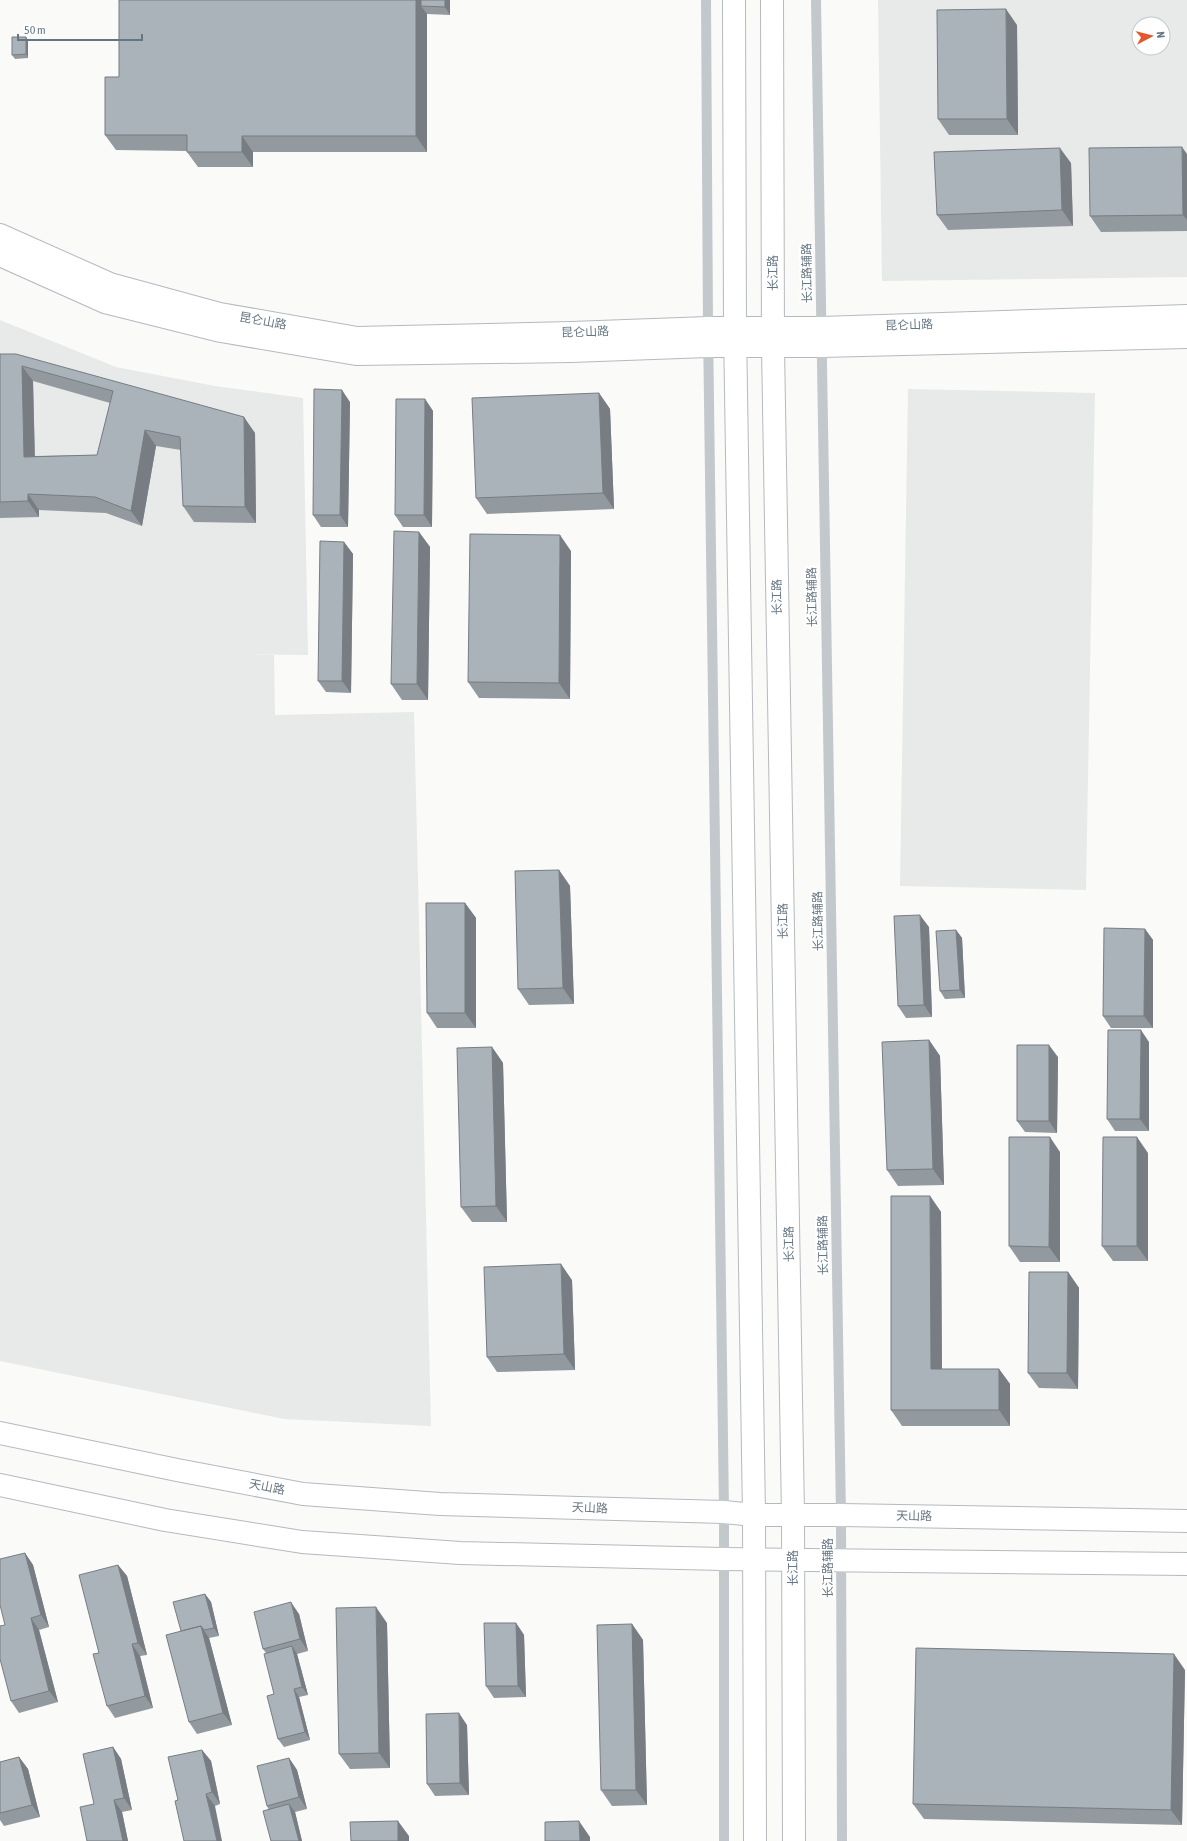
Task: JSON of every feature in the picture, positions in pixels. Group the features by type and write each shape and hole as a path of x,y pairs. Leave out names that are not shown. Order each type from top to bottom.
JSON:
{"street":[{"path":"734,0 735,337 754,1515 755,1841"},
{"name":"长江路","path":"772,0 773,338 793,1515 794,1841"},
{"name":"昆仑山路","path":"0,235 110,284 220,314 357,338 571,333 773,338 1187,337"},
{"name":"昆仑山路","path":"0,255 105,302 222,331 356,354 571,351 708,337"},
{"name":"昆仑山路","path":"821,337 1187,316"},
{"name":"天山路","path":"0,1433 177,1470 303,1494 440,1504 724,1512 754,1515 841,1515 1187,1521"},
{"path":"0,1485 165,1520 302,1542 460,1554 723,1560 840,1559 1187,1564"}],"lane":[{"path":"706,0 708,337 724,1512 724,1841"},
{"name":"长江路辅路","path":"816,0 841,1515 842,1841"}],"shaded area":[{"path":"878,0 1187,0 1187,277 882,281"},
{"path":"0,320 116,367 215,386 303,398 308,655 168,654 274,655 275,715 414,712 431,1426 284,1419 0,1361"},
{"path":"908,389 1095,393 1086,890 900,886"}],"building":[{"path":"119,0 416,0 416,136 242,136 242,152 187,152 187,135 105,135 105,77 119,77"},
{"path":"421,0 445,0 445,7 421,6"},
{"path":"1006,9 1007,119 938,119 937,10"},
{"path":"12,37 26,37 26,54 12,55"},
{"path":"1182,147 1183,215 1090,216 1089,148"},
{"path":"1060,148 1062,210 937,215 934,152"},
{"path":"0,354 16,354 244,417 245,507 183,506 180,437 145,430 131,511 95,497 28,494 28,501 0,502","holes":["22,366 113,391 97,455 24,457"]},
{"path":"314,389 342,390 340,515 313,515"},
{"path":"599,393 603,493 476,498 472,398"},
{"path":"396,399 425,399 424,515 395,515"},
{"path":"394,531 419,532 417,684 391,684"},
{"path":"470,534 560,535 559,683 468,682"},
{"path":"320,541 344,542 342,681 318,681"},
{"path":"559,870 563,988 518,989 515,871"},
{"path":"426,903 465,903 465,1013 427,1013"},
{"path":"920,915 924,1005 898,1006 894,916"},
{"path":"1104,928 1145,929 1144,1016 1103,1016"},
{"path":"956,930 960,990 940,991 936,931"},
{"path":"1108,1030 1141,1030 1140,1119 1107,1119"},
{"path":"929,1040 933,1169 887,1170 882,1042"},
{"path":"1017,1045 1049,1045 1049,1121 1017,1121"},
{"path":"492,1047 496,1206 461,1207 457,1048"},
{"path":"1009,1137 1050,1137 1049,1247 1009,1246"},
{"path":"1103,1137 1137,1137 1137,1246 1102,1246"},
{"path":"891,1196 930,1196 931,1369 999,1369 999,1410 891,1410"},
{"path":"561,1264 564,1354 487,1357 484,1267"},
{"path":"1029,1272 1068,1272 1067,1373 1028,1373"},
{"path":"25,1553 41,1615 31,1618 49,1691 11,1701 0,1659 0,1626 5,1625 0,1605 0,1559"},
{"path":"118,1565 138,1643 132,1644 145,1696 107,1706 93,1654 99,1653 79,1575"},
{"path":"205,1594 214,1628 204,1630 201,1626 181,1631 173,1602"},
{"path":"291,1602 300,1639 263,1649 254,1612"},
{"path":"376,1607 379,1753 339,1754 336,1608"},
{"path":"484,1623 516,1623 518,1686 486,1686"},
{"path":"632,1624 636,1790 601,1790 597,1625"},
{"path":"201,1626 223,1713 189,1722 166,1635"},
{"path":"292,1646 302,1687 294,1689 305,1732 278,1739 267,1696 274,1694 264,1654"},
{"path":"916,1648 1174,1654 1171,1810 913,1804"},
{"path":"459,1713 460,1783 427,1784 426,1714"},
{"path":"113,1747 124,1798 114,1800 123,1841 87,1841 80,1807 94,1804 83,1754"},
{"path":"202,1750 212,1792 206,1794 217,1841 184,1841 175,1801 178,1800 168,1757"},
{"path":"19,1757 32,1805 0,1813 0,1762"},
{"path":"289,1758 299,1797 267,1806 257,1766"},
{"path":"289,1804 299,1841 271,1841 263,1811"},
{"path":"398,1821 398,1841 351,1841 350,1822"},
{"path":"579,1821 580,1841 545,1841 545,1822"}]}
